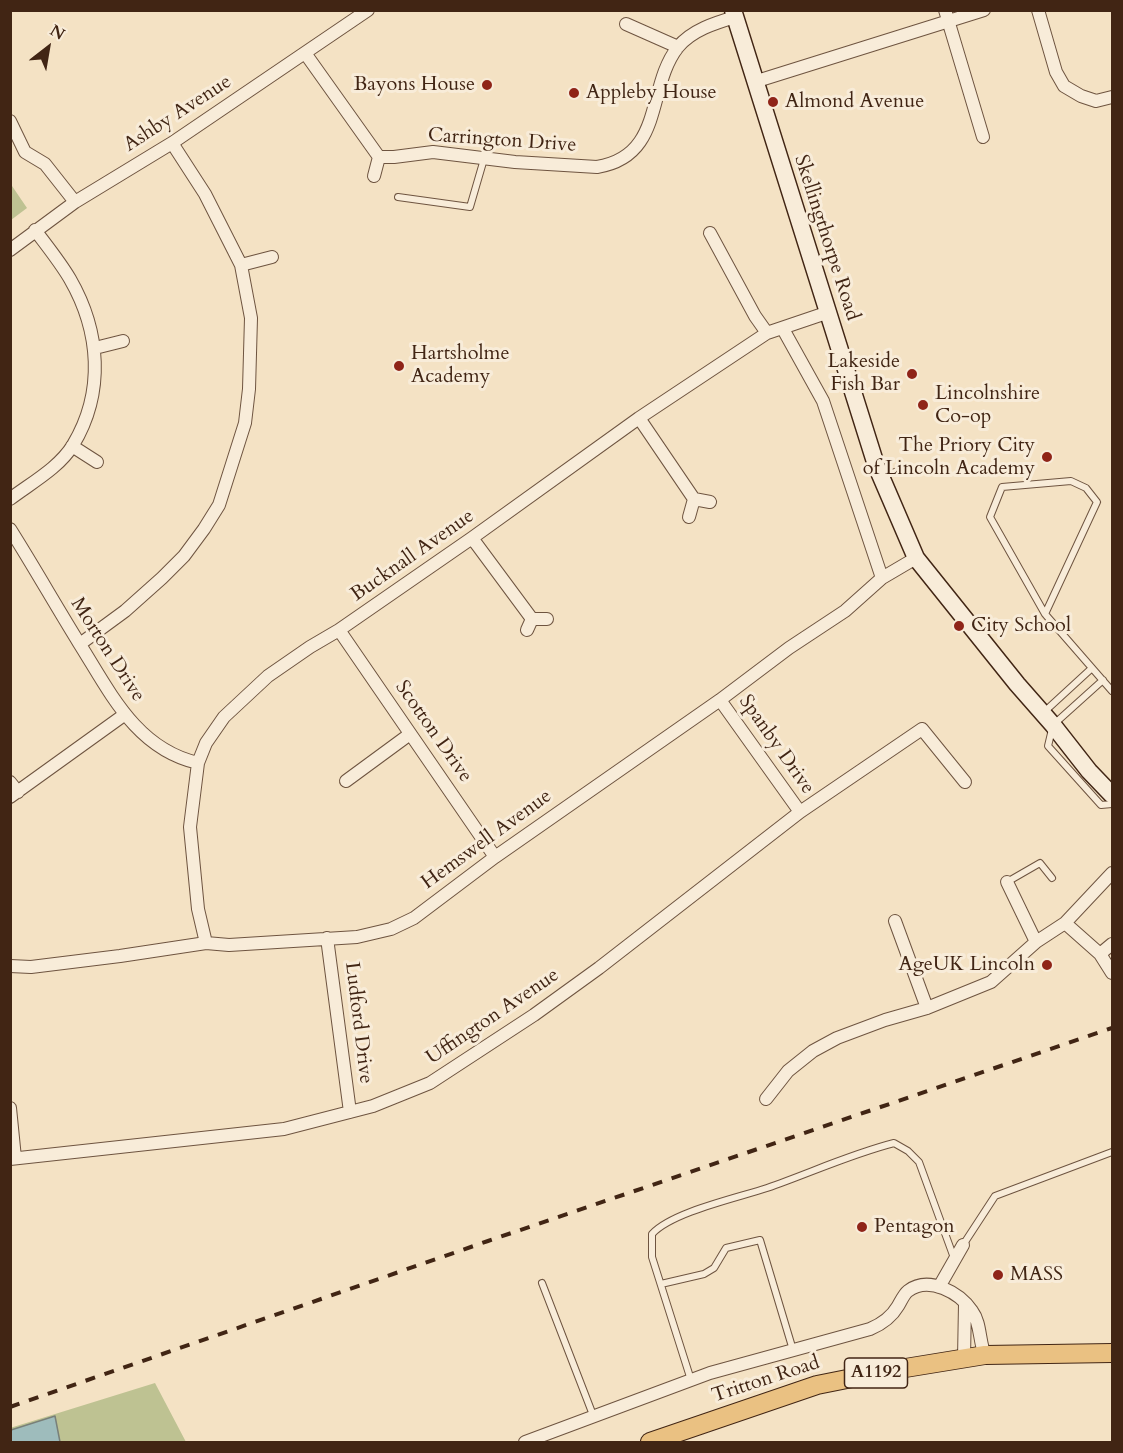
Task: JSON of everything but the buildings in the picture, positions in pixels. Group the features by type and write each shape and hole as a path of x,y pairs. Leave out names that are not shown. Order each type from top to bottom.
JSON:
{"main road":[{"name":"Skellingthorpe Road","path":"734,14 853,394 881,476 916,558 1089,771 1113,795"},
{"name":"Tritton Road","path":"650,1443 817,1385 985,1355 1113,1353"}],"street":[{"name":"Ashby Avenue","path":"10,250 75,202 172,143 368,10"},
{"path":"754,82 947,16 984,10"},
{"path":"1038,10 1056,72 1064,86 1096,101 1113,97"},
{"name":"Carrington Drive","path":"379,157 394,158 433,152 514,162 597,167 609,165 636,147 645,134 667,70 678,47 690,36 734,14"},
{"path":"947,16 982,136"},
{"path":"626,24 678,47"},
{"path":"305,53 379,157 374,176"},
{"path":"10,121 25,152 45,164 75,202"},
{"path":"80,644 125,611 184,556 219,506 245,423 249,389 251,318 241,265 205,194 172,143"},
{"path":"10,499 34,483 72,446 85,418 95,374 91,326 70,280 35,230"},
{"path":"710,233 766,333"},
{"path":"241,265 272,257"},
{"name":"Bucknall Avenue","path":"206,943 198,909 190,827 198,763 206,743 224,717 260,683 310,646 339,630 472,538 639,418 766,333 829,312"},
{"path":"783,329 823,401 882,578"},
{"path":"94,348 123,341"},
{"path":"639,418 694,500 710,502"},
{"path":"72,446 97,462"},
{"path":"689,517 694,500"},
{"name":"Morton Drive","path":"10,530 105,687 124,714 138,730 156,744 182,759 198,763"},
{"path":"472,538 529,625 546,619"},
{"name":"Hemswell Avenue","path":"10,966 31,967 206,943 229,945 357,937 391,929 414,918 495,857 720,700 789,648 845,611 882,578 916,558"},
{"name":"Scotton Drive","path":"339,630 495,857"},
{"name":"Spanby Drive","path":"720,700 800,812"},
{"path":"13,790 124,714"},
{"name":"Uffington Avenue","path":"13,1158 284,1129 373,1106 430,1083 501,1038 599,968 800,812 922,729 965,782"},
{"path":"346,781 411,734"},
{"path":"766,1099 788,1071 813,1051 837,1038 885,1020 927,1008 991,982 1036,942 1065,923 1113,873"},
{"path":"1007,882 1036,942"},
{"path":"896,921 927,1008"},
{"path":"1065,923 1100,954 1113,973"},
{"name":"Ludford Drive","path":"327,938 350,1112"},
{"path":"1100,954 1113,944"},
{"path":"10,1108 13,1158"},
{"path":"939,1287 963,1245"},
{"path":"525,1443 593,1415 691,1380 881,1324 889,1318 907,1291 921,1285 939,1287 952,1292 973,1311 985,1355"},
{"path":"964,1358 965,1304"}],"lane":[{"path":"398,197 470,207 484,158"},
{"path":"881,476 898,471"},
{"path":"1045,615 1097,502 1086,488 1071,481 1002,488 990,517 1045,615 1113,691"},
{"path":"1092,668 1048,719 1048,746 1101,805 1113,804"},
{"path":"1048,719 1103,680"},
{"path":"1007,882 1040,863 1052,878"},
{"path":"691,1380 652,1257 652,1234 659,1226 894,1143 908,1150 919,1162 955,1261"},
{"path":"963,1245 995,1196 1113,1152"},
{"path":"661,1284 704,1274 714,1268 726,1248 760,1240 793,1350"},
{"path":"542,1283 593,1415"}],"green space":[{"path":"10,183 27,208 11,220 10,220"},
{"path":"155,1383 186,1442 60,1442 55,1416 11,1430 10,1428"}],"water":[{"path":"55,1416 60,1442 11,1442 11,1430"}],"railway":[{"path":"10,1407 1112,1028"}],"place":[{"name":"Bayons House","path":"487,85"},
{"name":"Appleby House","path":"574,93"},
{"name":"Almond Avenue","path":"773,102"},
{"name":"Hartsholme Academy","path":"399,366"},
{"name":"Lakeside Fish Bar","path":"912,374"},
{"name":"Lincolnshire Co-op","path":"923,405"},
{"name":"The Priory City of Lincoln Academy","path":"1047,457"},
{"name":"City School","path":"959,626"},
{"name":"AgeUK Lincoln","path":"1047,965"},
{"name":"Pentagon","path":"862,1227"},
{"name":"MASS","path":"998,1275"}]}
